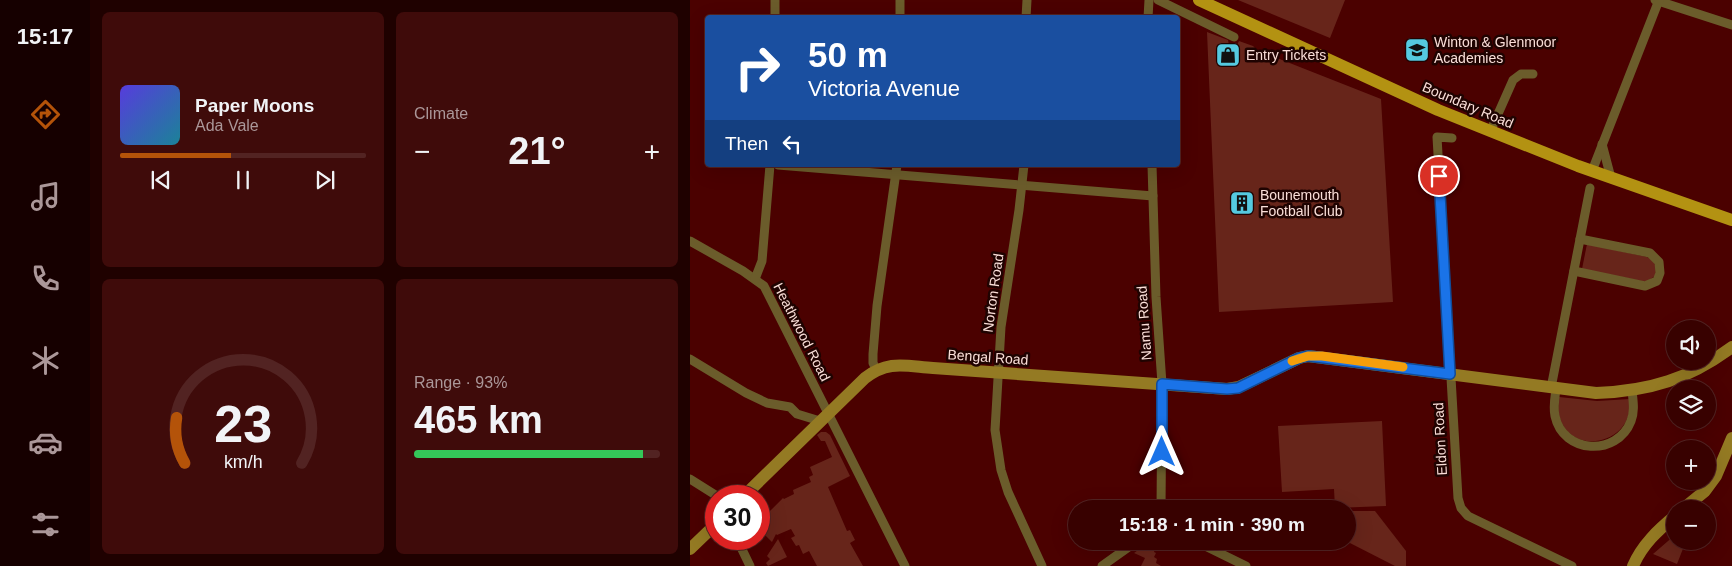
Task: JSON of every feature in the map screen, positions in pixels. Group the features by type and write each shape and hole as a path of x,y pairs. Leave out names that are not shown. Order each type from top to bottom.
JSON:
{"main road":[{"name":"Boundary Road","path":"1199,0 1429,106 1490,132 1611,178 1732,220"}],"street":[{"path":"775,15 776,0"},
{"path":"900,0 900,15"},
{"path":"1026,0 1026,15"},
{"path":"1148,15 1149,0"},
{"path":"1158,0 1234,37"},
{"path":"1592,171 1658,0 1732,25"},
{"path":"1490,132 1513,80 1521,74 1533,74"},
{"name":"Eldon Road","path":"1452,138 1437,137 1458,498 1461,508 1468,516 1572,566"},
{"path":"1602,144 1611,178"},
{"path":"755,278 762,261 770,167"},
{"path":"799,167 1153,196"},
{"path":"755,485 876,369 873,363 873,354 897,167"},
{"name":"Norton Road","path":"1024,167 1023,186 1001,327 995,430 1001,470 1008,492 1042,566"},
{"name":"Namu Road","path":"1152,167 1156,297 1162,384 1161,500"},
{"path":"1590,188 1554,388 1554,415 1563,432 1578,444 1596,447 1614,442 1628,428 1633,412 1632,390"},
{"path":"1574,271 1645,286 1657,280 1660,273 1659,262 1650,253 1580,239"},
{"name":"Heathwood Road","path":"690,241 755,278 764,286 824,417 905,566"},
{"name":"Bengal Road","path":"876,369 884,366 902,366 1227,389 1238,388 1299,358 1308,356 1596,393 1632,390 1658,385 1695,371 1732,347"},
{"path":"690,359 746,393 767,403 790,406 797,414 824,417"},
{"path":"1693,500 1710,485 1716,476 1732,438"},
{"path":"690,479 705,488"},
{"path":"1634,566 1645,546 1666,525"},
{"path":"690,549 705,535"},
{"path":"742,550 750,566"},
{"path":"1102,566 1124,550"},
{"path":"1213,550 1246,566"}],"shaded area":[{"path":"1238,0 1345,0 1330,38"},
{"path":"1207,32 1228,40 1229,45 1236,47 1239,41 1253,46 1257,50 1381,99 1393,302 1219,312"},
{"path":"1587,244 1647,257 1655,265 1655,276 1646,282 1582,269"},
{"path":"1559,397 1597,401 1630,399 1629,414 1623,426 1613,435 1601,440 1588,441 1576,438 1566,429 1559,416"},
{"path":"1382,421 1386,506 1356,507 1356,500 1335,500 1334,489 1282,492 1278,426"},
{"path":"821,432 826,432 830,435 850,476 828,487 847,531 850,530 855,540 850,543 863,566 817,566 809,551 803,554 799,545 796,546 791,538 795,536 791,529 776,534 772,542 770,540 770,511 783,498 794,494 793,490 811,482 809,477 813,475 810,467 832,457 825,441 821,441 817,435"},
{"path":"1356,511 1375,511 1406,551 1406,566 1395,566 1356,546"},
{"path":"778,539 787,557 768,566 766,563 770,559 767,556"},
{"path":"1666,543 1666,550 1682,550 1677,564 1653,554"},
{"path":"1138,550 1155,550 1156,563 1161,566 1141,566 1145,558 1134,553"}],"slow traffic":[{"path":"1292,361 1308,356 1322,356 1403,367"}],"place":[{"name":"Winton & Glenmoor Academies","path":"1417,50"},
{"name":"Entry Tickets","path":"1228,55"},
{"name":"Bounemouth Football Club","path":"1242,203"}],"route":[{"path":"1162,452 1162,384 1227,389 1238,388 1299,358 1308,356 1322,356 1450,374 1439,176"}]}
